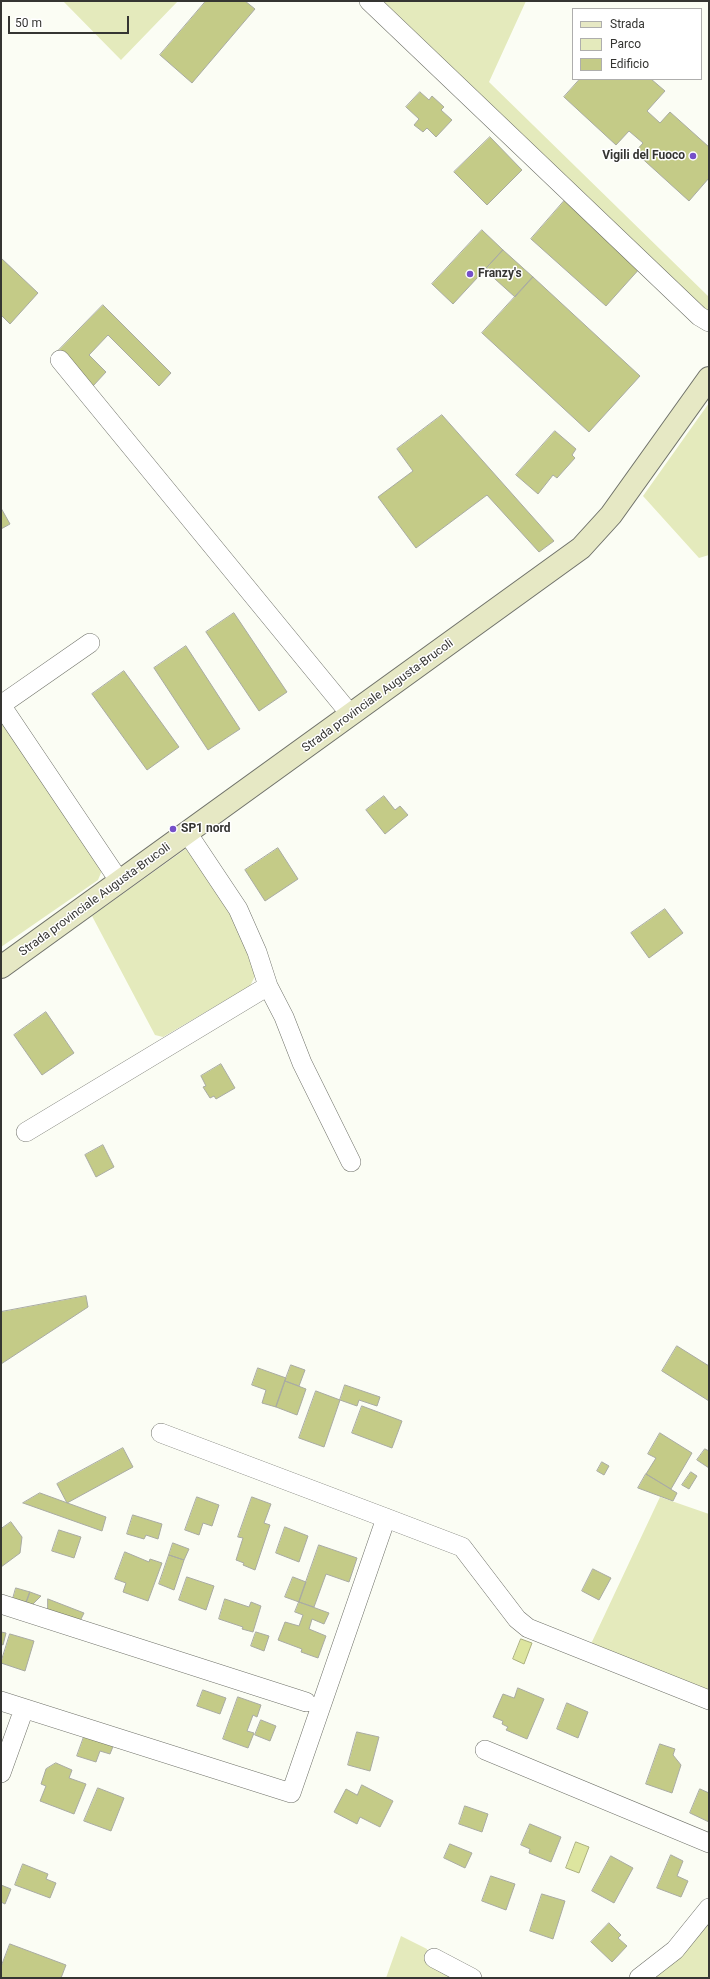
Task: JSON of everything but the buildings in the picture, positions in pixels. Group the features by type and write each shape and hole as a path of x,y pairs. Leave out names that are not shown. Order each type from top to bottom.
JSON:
{"main road":[{"name":"Strada provinciale Augusta-Brucoli","path":"1,967 188,834 581,548 611,516 709,378"}],"street":[{"path":"369,1 699,316 709,322"},
{"path":"60,360 352,715"},
{"path":"90,643 1,705 120,882"},
{"path":"188,834 238,909 257,952 268,986 284,1017 302,1062 351,1162"},
{"path":"26,1132 268,986"},
{"path":"161,1433 462,1548 517,1619 528,1628 709,1700"},
{"path":"1,1701 291,1794 386,1518"},
{"path":"1,1604 306,1702"},
{"path":"1,1773 24,1709"},
{"path":"485,1750 709,1843"},
{"path":"639,1978 675,1950 709,1908"},
{"path":"434,1958 472,1978"}],"green space":[{"path":"63,1 178,1 121,60"},
{"path":"383,1 526,1 489,82 709,297 709,315"},
{"path":"709,403 709,555 699,558 643,496"},
{"path":"1,719 103,868 98,880 1,947"},
{"path":"187,848 227,902 253,961 255,976 250,986 163,1037 155,1035 92,916"},
{"path":"660,1497 709,1514 709,1694 590,1646"},
{"path":"709,1916 709,1978 652,1978"},
{"path":"401,1936 427,1949 426,1961 456,1978 386,1978"}],"shaded area":[{"path":"521,1639 532,1643 524,1664 513,1659"},
{"path":"576,1842 589,1847 579,1873 566,1868"}],"place":[{"name":"Vigili del Fuoco","path":"693,156"},
{"name":"Franzy's","path":"470,274"},
{"name":"SP1 nord","path":"173,829"}]}
